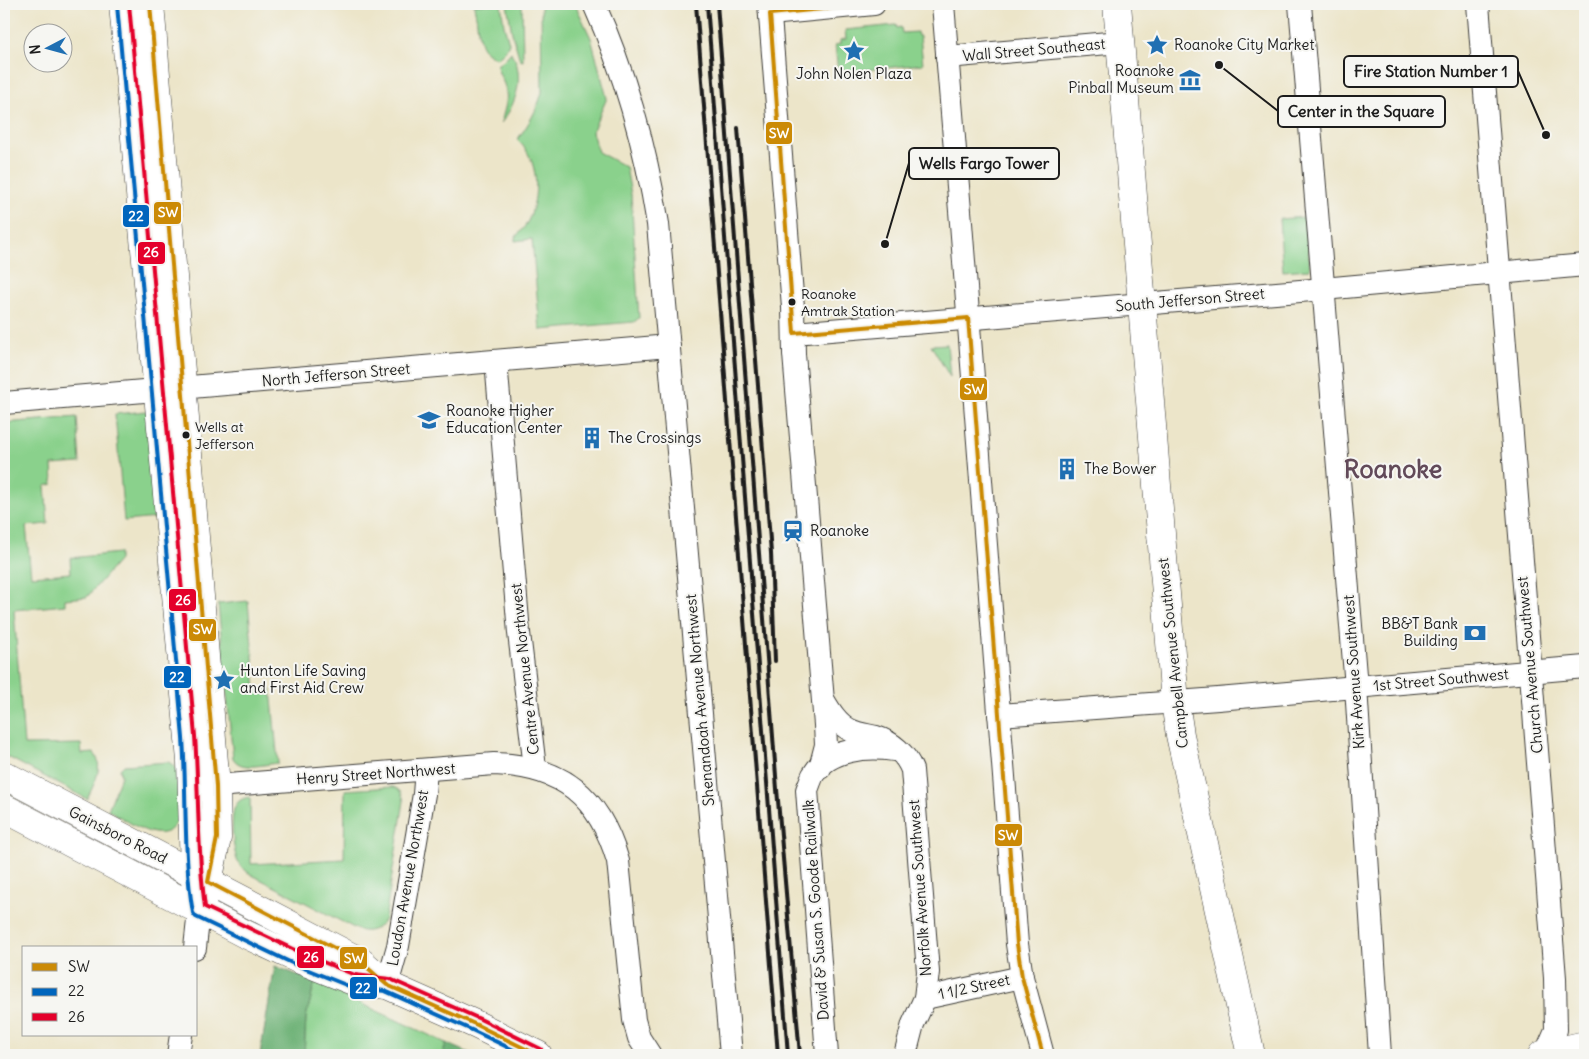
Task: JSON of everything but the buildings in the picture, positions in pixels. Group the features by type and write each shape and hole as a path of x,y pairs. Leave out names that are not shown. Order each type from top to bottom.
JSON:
{"main road":[{"path":"123,4 216,786 217,838 201,878"},
{"path":"150,4 169,389 191,762 201,878 199,911"},
{"name":"Campbell Avenue Southwest","path":"1117,4 1141,304 1180,735 1251,1055"},
{"name":"Gainsboro Road","path":"4,775 361,962 387,985"},
{"name":"Gainsboro Road","path":"4,808 199,911 290,956 352,981 387,985 477,1025 538,1055"},
{"path":"1544,1055 1585,1045"}],"street":[{"name":"Shenandoah Avenue Northwest","path":"594,4 622,77 644,152 658,224 731,1055"},
{"path":"820,768 826,745 794,354 793,307 769,9 874,4"},
{"path":"943,4 1016,944 1022,977 1043,1055"},
{"name":"Kirk Avenue Southwest","path":"1300,4 1356,687 1380,1055"},
{"name":"Church Avenue Southwest","path":"1478,4 1555,978 1556,1030 1544,1055"},
{"name":"Wall Street Southeast","path":"947,57 1120,42"},
{"name":"South Jefferson Street","path":"794,333 1324,289 1585,265"},
{"name":"North Jefferson Street","path":"4,403 669,346"},
{"name":"Centre Avenue Northwest","path":"496,361 519,633 536,768 562,780 591,804 601,818 611,839 618,861 634,1020 639,1038 650,1055"},
{"name":"1st Street Southwest","path":"998,715 1218,700 1585,667"},
{"path":"822,698 833,716 850,730 888,742 900,751"},
{"path":"820,768 833,757 845,752 882,749 900,751"},
{"name":"Norfolk Avenue Southwest","path":"900,751 909,762 912,770 928,972 926,998 913,1024 905,1055"},
{"name":"Henry Street Northwest","path":"216,786 494,764 536,768"},
{"name":"David & Susan S. Goode Railwalk","path":"820,768 814,774 807,790 827,1055"},
{"name":"Loudon Avenue Northwest","path":"387,985 398,946 424,794 426,770"},
{"path":"195,946 199,911"},
{"name":"1 1/2 Street","path":"926,998 1022,977"},
{"path":"178,1055 181,1036"}],"green space":[{"path":"474,4 501,4 509,43 505,51 497,58 487,52 481,45"},
{"path":"507,4 522,4 523,61 520,60 512,33"},
{"path":"541,4 575,4 591,38 607,98 592,132 598,152 626,167 631,194 639,318 634,322 540,330 532,239 515,241 515,238 527,223 536,191 536,179 530,157 517,140 532,118 542,92"},
{"path":"896,25 897,28 901,27 902,33 917,32 918,36 920,36 923,64 838,73 835,45 840,44 840,40 846,39 845,30"},
{"path":"511,52 518,70 518,87 510,110 501,123 506,96 497,65"},
{"path":"1306,217 1310,269 1283,271 1279,219"},
{"path":"947,344 950,377 931,345"},
{"path":"147,411 157,518 124,521 115,414"},
{"path":"77,417 80,463 52,465 53,484 45,486 48,524 26,526 31,576 71,573 70,558 119,553 119,560 87,597 65,599 65,605 14,610 24,745 81,744 82,754 94,753 97,758 98,770 87,799 4,755 4,423"},
{"path":"248,601 256,690 271,689 278,763 253,766 241,765 233,758 218,604"},
{"path":"169,762 178,770 179,816 173,827 166,832 147,831 108,810 121,776 120,769 124,765"},
{"path":"393,787 401,792 404,801 385,919 372,930 356,929 252,875 242,868 238,862 232,826 233,812 239,801 243,799 250,797 251,864 344,859 345,790"},
{"path":"275,966 315,982 306,1017 304,1055 260,1055"},
{"path":"315,982 446,1043 443,1055 304,1055 306,1017"},
{"path":"446,1043 474,1055 443,1055"}],"railway":[{"path":"696,4 778,1055"},
{"path":"707,4 788,1055"},
{"path":"717,4 777,789 800,1055"},
{"path":"738,128 771,553 775,661"}],"transit line":[{"name":"26","path":"129,4 195,736 205,907 301,953 355,975 390,979 480,1019 541,1049"},
{"name":"SW","path":"150,4 216,786 217,838 208,882 361,962 387,985 477,1025 538,1055"},
{"name":"SW","path":"874,4 770,14 794,333 968,318 1017,944 1022,977 1043,1055"},
{"name":"22","path":"117,5 183,738 186,847 193,913 196,917 296,965 351,987 385,991 524,1055"}],"place":[{"name":"Roanoke City Market","path":"1157,45"},
{"name":"John Nolen Plaza","path":"854,51"},
{"name":"Center in the Square","path":"1219,65"},
{"name":"Roanoke Pinball Museum","path":"1190,80"},
{"name":"Fire Station Number 1","path":"1546,135"},
{"name":"Wells Fargo Tower","path":"885,244"},
{"name":"Roanoke Amtrak Station","path":"792,302"},
{"name":"Roanoke Higher Education Center","path":"429,420"},
{"name":"Wells at Jefferson","path":"186,435"},
{"name":"The Crossings","path":"592,438"},
{"name":"The Bower","path":"1067,469"},
{"name":"Roanoke","path":"793,531"},
{"name":"BB&T Bank Building","path":"1475,633"},
{"name":"Hunton Life Saving and First Aid Crew","path":"224,680"}],"district":[{"name":"Roanoke","path":"1393,469"}]}
